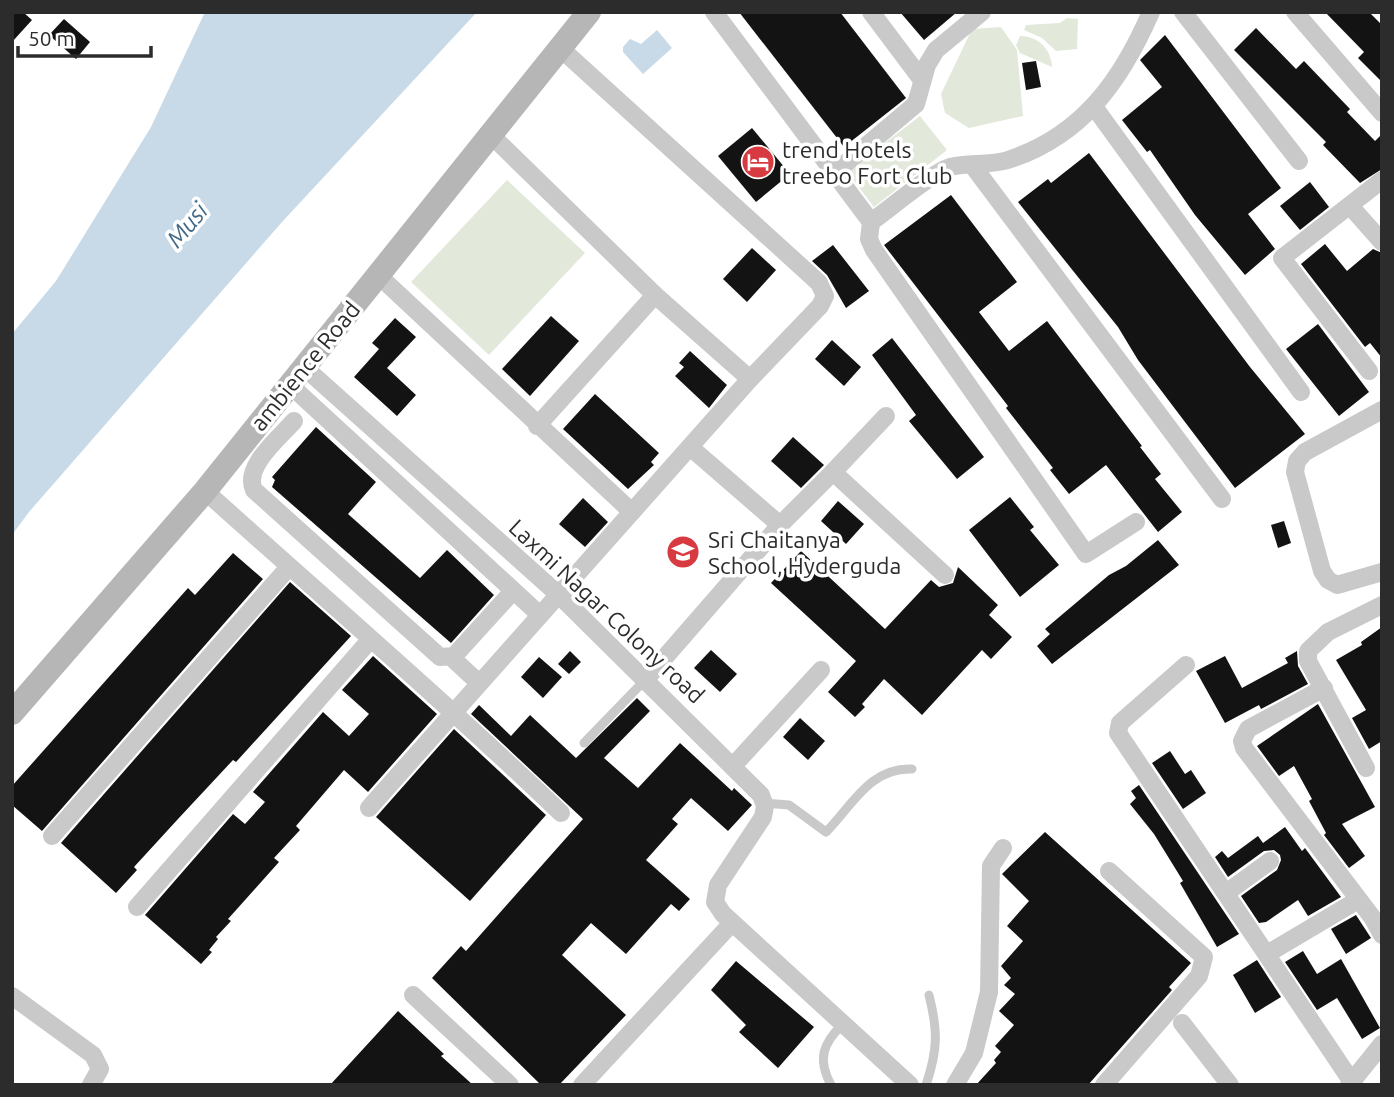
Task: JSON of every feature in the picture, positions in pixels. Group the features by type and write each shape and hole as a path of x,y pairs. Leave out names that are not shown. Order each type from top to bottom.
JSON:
{"street":[{"name":"ambience Road","path":"12,713 205,491 589,12"},
{"path":"714,12 871,222 869,239 874,250 1086,554 1136,522"},
{"path":"871,12 922,80"},
{"path":"834,173 916,104 922,80 936,50 982,12"},
{"path":"871,222 948,168 1006,161 1058,135 1094,108 1118,76 1151,12"},
{"path":"1183,12 1299,161"},
{"path":"1301,15 1382,113"},
{"path":"369,808 750,379 820,306 824,292 807,272 559,47"},
{"path":"1094,108 1301,392"},
{"path":"490,134 655,295 750,379"},
{"path":"973,166 1222,499"},
{"path":"1369,371 1282,258 1382,180"},
{"path":"1351,206 1382,242"},
{"path":"378,275 632,512"},
{"path":"537,426 655,295"},
{"path":"297,376 540,615"},
{"name":"Laxmi Nagar Colony road","path":"297,376 559,595 733,766 761,795 764,803"},
{"path":"1382,410 1305,452 1297,461 1295,472 1322,571 1328,580 1337,585 1382,572"},
{"path":"646,679 780,525 886,416"},
{"path":"294,421 252,471 250,482 254,490 440,657 450,657 479,683"},
{"path":"691,447 780,525"},
{"path":"833,472 945,575"},
{"path":"205,491 370,640 456,712 561,813"},
{"path":"52,836 289,567"},
{"path":"450,657 513,591"},
{"path":"1366,768 1308,661 1308,651 1328,632 1382,605"},
{"path":"137,908 370,640"},
{"path":"1186,665 1120,723 1118,733 1351,1083 1382,1044"},
{"path":"733,766 821,670"},
{"path":"1324,688 1248,729 1242,741 1244,748 1358,900 1377,913 1382,936"},
{"path":"764,803 763,817 718,885 715,902 732,923 910,1085"},
{"path":"955,1085 974,1053 989,992 991,866 1003,848"},
{"path":"1226,893 1270,861"},
{"path":"1104,1085 1199,976 1204,957 1109,871"},
{"path":"1267,954 1358,900"},
{"path":"582,1085 732,923"},
{"path":"413,995 510,1085"},
{"path":"12,996 93,1055 100,1069 91,1085"},
{"path":"1182,1023 1230,1085"}],"lane":[{"path":"584,743 646,679"},
{"path":"764,803 789,805 826,832 868,785 882,774 897,768 912,769"},
{"path":"926,1085 936,1055 937,1028 929,995"},
{"path":"831,1085 822,1059 824,1046 843,1024"}],"shaded area":[{"path":"1067,18 1078,19 1077,49 1056,51 1042,38 1024,30 1026,25 1060,23"},
{"path":"1001,27 1017,50 1023,116 969,128 945,113 941,94 972,29"},
{"path":"1020,36 1038,41 1046,49 1052,67 1020,53 1016,45"},
{"path":"920,116 947,150 874,207 847,172"},
{"path":"507,180 585,253 489,355 411,282"}],"water":[{"name":"Musi","path":"205,12 477,12 282,222 29,512 12,535 12,334 56,281 151,127"},
{"path":"657,30 672,48 643,74 623,52 623,47 630,39 641,44"}],"building":[{"path":"12,12 23,12 32,20 12,42"},
{"path":"739,12 840,12 906,98 844,147"},
{"path":"900,12 957,12 924,40"},
{"path":"1325,12 1369,12 1382,25 1382,82 1358,58 1364,52"},
{"path":"64,19 90,42 76,59 49,35"},
{"path":"1256,28 1296,69 1304,61 1350,109 1347,112 1375,141 1382,134 1382,169 1360,183 1323,145 1326,142 1234,50"},
{"path":"1165,35 1281,188 1248,214 1275,249 1245,275 1195,215 1150,150 1147,152 1122,120 1162,87 1140,60"},
{"path":"1036,61 1041,87 1026,90 1022,63"},
{"path":"752,128 790,174 756,202 718,156"},
{"path":"1089,153 1250,367 1305,434 1235,488 1138,360 1118,327 1018,202 1048,179 1051,183"},
{"path":"1310,182 1329,207 1300,230 1280,206"},
{"path":"951,195 1017,282 979,312 1009,351 1047,321 1142,446 1140,447 1161,474 1155,479 1182,512 1158,532 1106,465 1069,494 1050,470 1053,468 1006,408 1008,406 884,245"},
{"path":"1325,244 1347,271 1373,249 1382,253 1382,358 1370,343 1365,347 1301,264"},
{"path":"833,245 869,291 846,308 827,275 812,261"},
{"path":"752,248 776,270 747,302 723,279"},
{"path":"551,316 579,341 530,396 502,369"},
{"path":"395,318 416,337 387,368 416,395 397,416 354,377 379,349 372,343"},
{"path":"1318,324 1369,392 1339,416 1286,349"},
{"path":"892,338 984,457 957,479 909,421 916,415 872,355"},
{"path":"832,340 861,367 844,386 815,359"},
{"path":"690,351 727,385 709,408 675,376 684,367 679,363"},
{"path":"595,394 659,453 651,462 654,465 628,489 563,429"},
{"path":"316,427 376,482 348,514 420,578 447,550 494,595 451,643 272,487 275,480 272,477"},
{"path":"793,437 824,465 801,488 771,461"},
{"path":"1010,497 1034,527 1030,530 1059,565 1020,597 969,530"},
{"path":"583,498 608,522 585,547 559,524"},
{"path":"838,501 864,524 846,544 821,521"},
{"path":"1284,521 1291,543 1278,548 1271,525"},
{"path":"1158,540 1179,565 1052,664 1037,646 1050,634 1045,629 1109,575 1126,566"},
{"path":"801,551 885,629 931,580 939,587 953,583 958,567 998,605 989,615 1012,637 991,659 982,650 922,715 884,679 862,704 865,707 855,717 828,692 856,661 771,583"},
{"path":"233,553 263,579 42,831 12,805 12,786 188,588 195,595"},
{"path":"290,582 351,636 236,762 233,760 134,867 137,870 116,893 61,843"},
{"path":"1382,627 1382,741 1369,749 1352,718 1366,710 1336,660 1362,645 1361,642"},
{"path":"711,650 737,674 720,692 694,668"},
{"path":"570,651 581,662 569,674 558,664"},
{"path":"1297,651 1298,666 1308,684 1261,709 1259,705 1225,723 1196,671 1225,656 1242,688 1288,663 1285,658"},
{"path":"373,656 437,714 368,792 344,770 296,826 300,830 274,858 279,862 228,919 231,921 216,937 218,939 209,950 212,952 201,964 145,915 233,814 245,824 265,802 253,792 323,712 349,736 369,714 342,690"},
{"path":"539,657 562,677 543,698 521,677"},
{"path":"637,698 650,711 604,758 638,788 680,743 732,791 734,788 752,805 728,831 691,798 672,819 678,824 646,860 690,899 679,911 671,904 626,954 591,923 562,955 626,1015 559,1085 541,1085 432,978 461,946 466,951 583,819 471,714 479,705 511,736 530,715 576,758"},
{"path":"1318,704 1375,807 1342,824 1365,856 1349,868 1324,835 1326,833 1309,801 1312,799 1294,766 1279,776 1257,746"},
{"path":"800,718 825,741 808,760 783,737"},
{"path":"454,729 546,815 470,901 376,817"},
{"path":"1170,751 1185,774 1191,770 1206,793 1183,809 1152,763"},
{"path":"1139,785 1239,934 1217,947 1180,883 1183,881 1154,834 1130,804 1136,798 1131,791"},
{"path":"1285,827 1302,851 1305,848 1341,897 1308,916 1298,900 1266,922 1259,923 1241,896 1277,870 1280,855 1274,850 1264,851 1228,877 1215,857 1222,851 1228,858 1258,836 1263,843"},
{"path":"1045,832 1191,963 1169,987 1172,990 1088,1085 976,1085 996,1063 994,1060 1001,1052 995,1046 1014,1025 999,1011 1015,994 1004,985 1011,978 1001,966 1023,941 1007,926 1029,901 1002,874"},
{"path":"1356,915 1371,938 1346,954 1331,929"},
{"path":"1303,951 1317,974 1341,959 1380,1028 1362,1039 1337,998 1317,1010 1285,962"},
{"path":"1257,960 1281,997 1255,1013 1233,975"},
{"path":"736,961 814,1027 778,1068 739,1032 746,1025 711,990"},
{"path":"398,1011 444,1054 441,1056 473,1085 330,1085"}],"place":[{"name":"trend Hotels treebo Fort Club","path":"758,162"},
{"name":"Sri Chaitanya School, Hyderguda","path":"683,552"}]}
